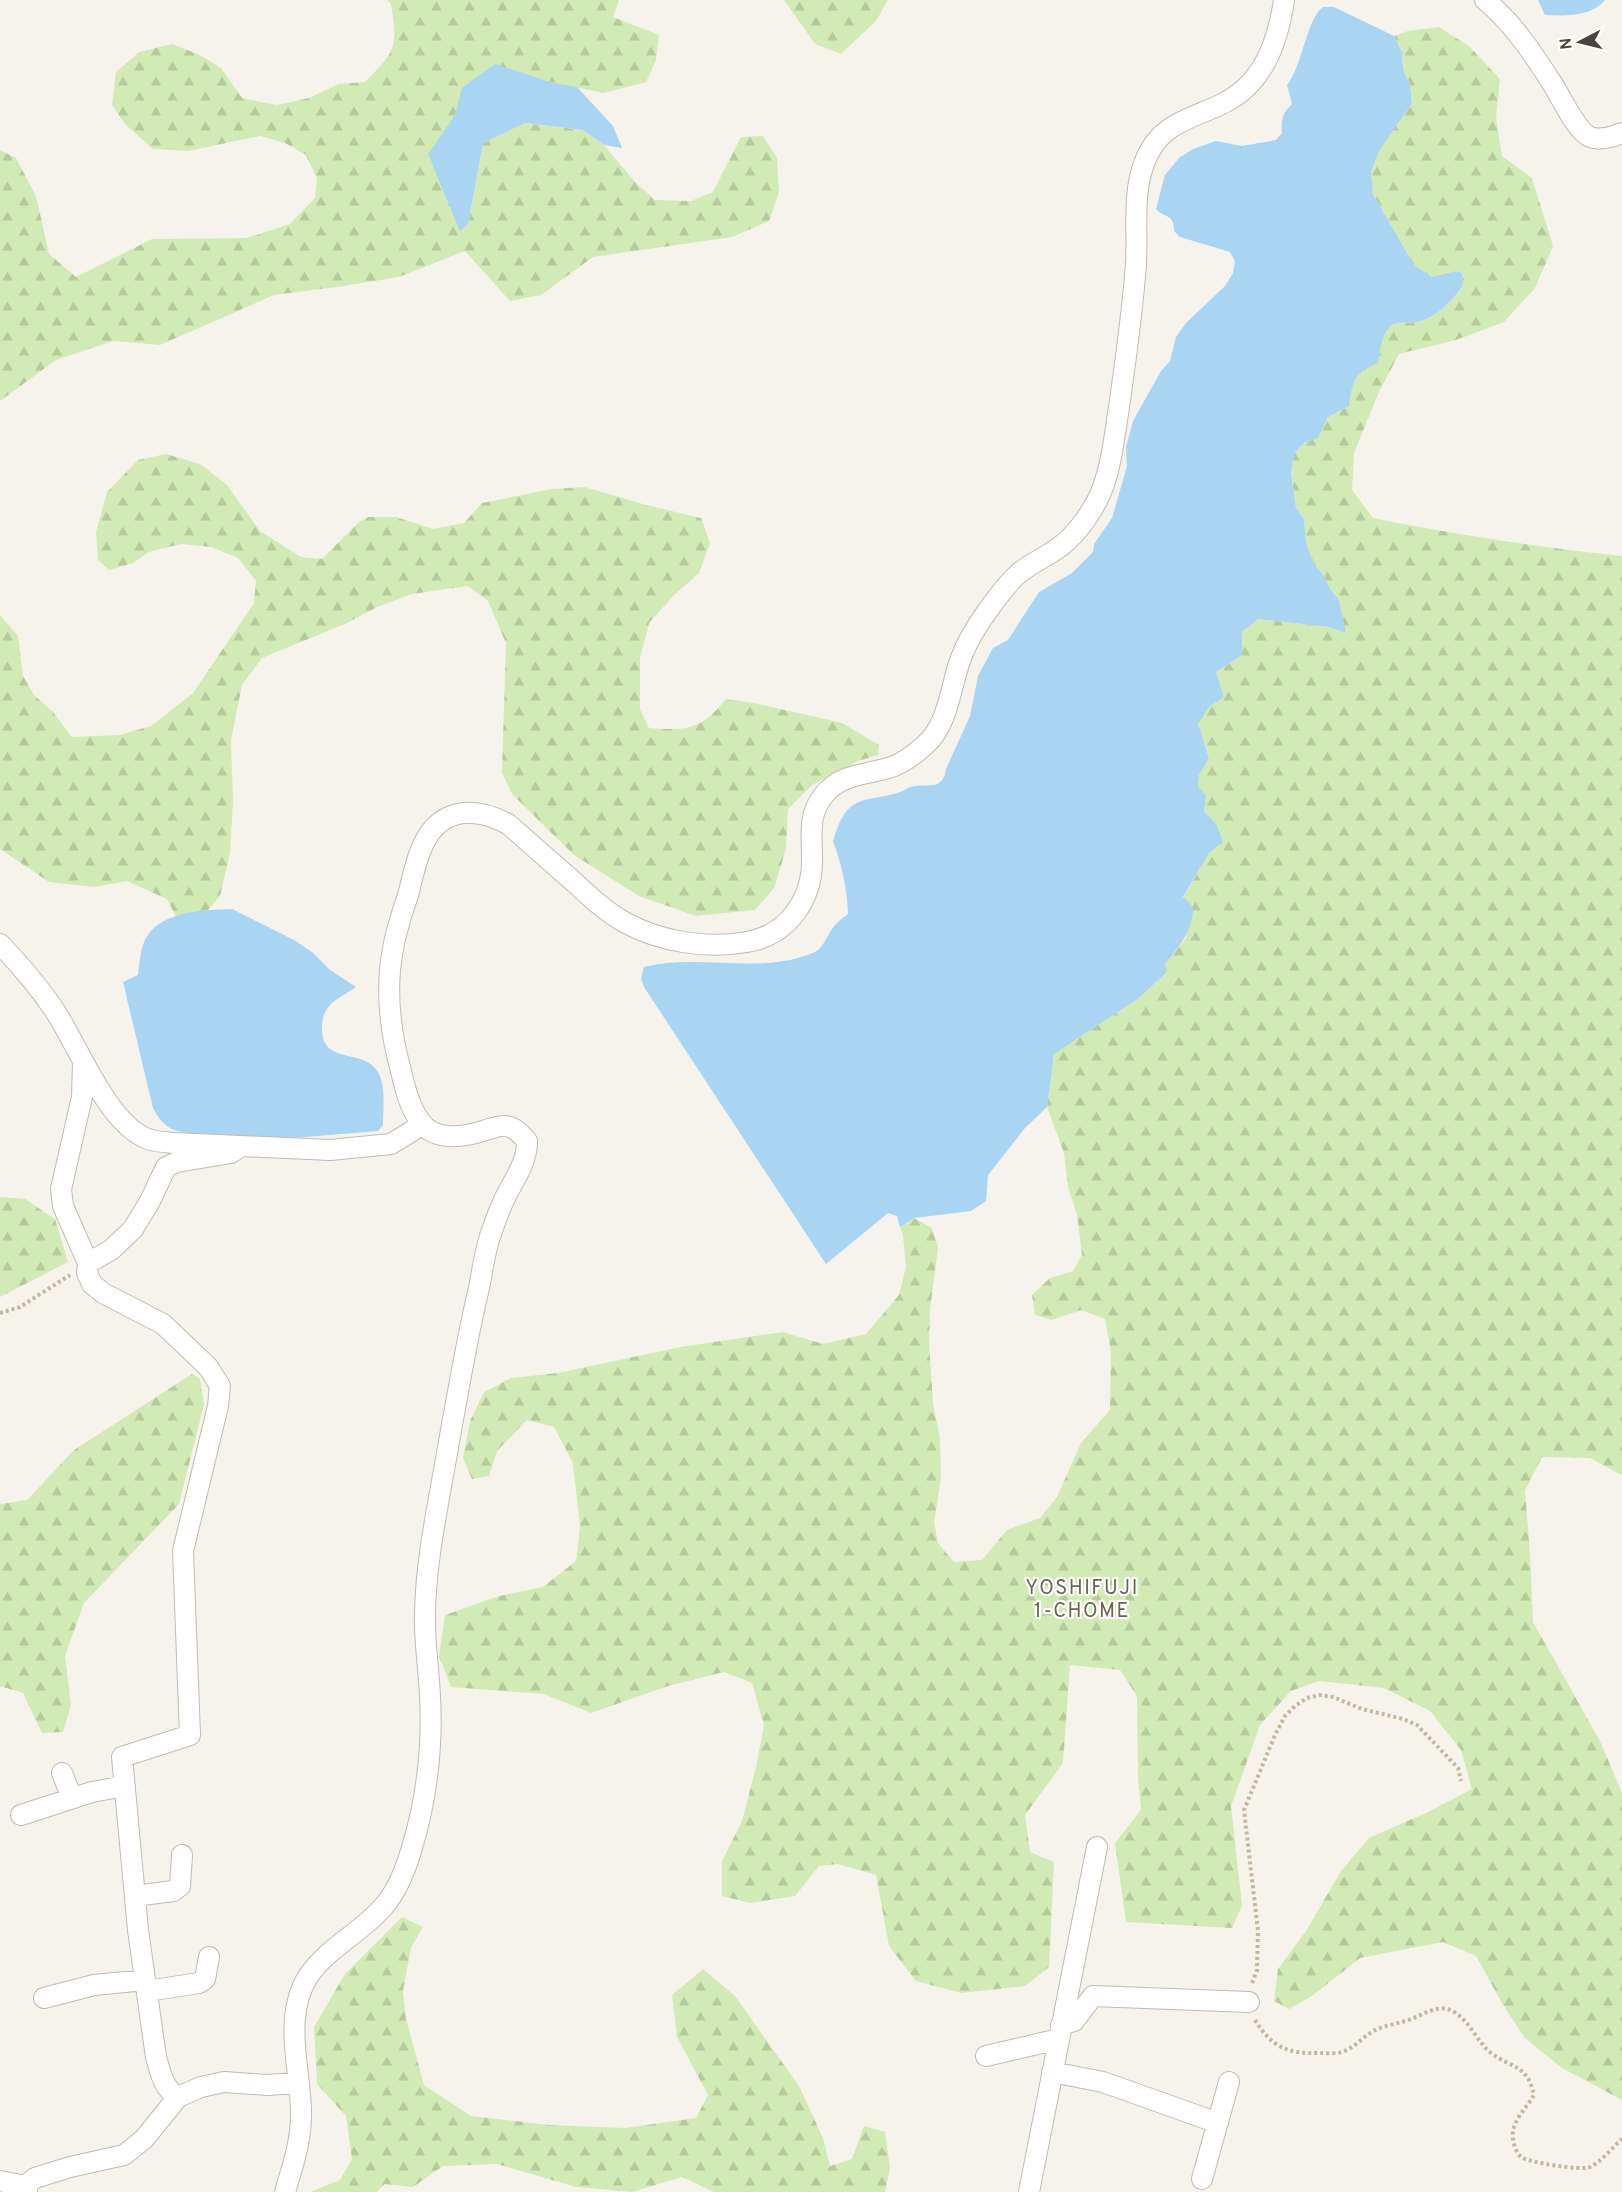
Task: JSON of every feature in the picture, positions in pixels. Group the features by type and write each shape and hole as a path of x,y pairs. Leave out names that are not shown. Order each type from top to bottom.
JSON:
{"street":[{"path":"285,2192 296,2158 300,2132 301,2109 295,2015 302,1988 316,1966 364,1926 384,1906 399,1884 414,1840 422,1806 430,1740 430,1697 424,1615 436,1513 491,1232 506,1195 527,1156 527,1141 518,1131 504,1125 456,1137 438,1134 422,1125 406,1093 392,1040 389,985 393,948 420,850 440,822 456,813 473,812 492,815 508,824 610,913 627,923 667,939 707,944 750,942 781,928 795,916 805,898 811,879 811,819 819,800 831,786 852,775 892,767 929,742 940,725 948,705 961,657 983,617 1019,573 1064,544 1084,521 1102,490 1111,456 1123,376 1136,261 1139,177 1146,157 1160,136 1176,123 1225,102 1247,88 1265,66 1275,43 1284,0"},
{"path":"1485,0 1523,41 1551,80 1579,126 1589,136 1600,139 1622,133"},
{"path":"0,944 54,1009 83,1063 110,1105 129,1127 149,1140 330,1150 391,1144 422,1125"},
{"path":"83,1063 82,1097 61,1189 63,1206 88,1263 87,1273 92,1284 103,1293 163,1324 208,1368 220,1386 218,1406 183,1551 189,1734 122,1757 135,1896 156,2057 169,2092 178,2097"},
{"path":"88,1263 111,1250 133,1229 150,1201 166,1167 177,1162 231,1153 241,1146"},
{"path":"62,1773 72,1798"},
{"path":"21,1815 92,1792 124,1786"},
{"path":"1029,2192 1097,1847"},
{"path":"135,1896 173,1891 180,1886 182,1855"},
{"path":"44,1998 94,1985 199,1983 205,1979 209,1957"},
{"path":"986,2056 1060,2032 1074,2021 1093,1996 1249,2002"},
{"path":"1052,2072 1103,2082 1218,2123"},
{"path":"0,2181 26,2189 35,2178 69,2167 124,2155 144,2139 178,2097 201,2087 224,2082 267,2085 298,2083"},
{"path":"1202,2179 1229,2082"}],"path":[{"path":"0,1313 20,1307 88,1263"},
{"path":"1461,1780 1458,1768 1425,1731 1403,1719 1320,1695 1307,1698 1285,1716 1267,1752 1244,1810 1259,1941 1257,1970 1249,2002 1254,2017 1263,2034 1279,2046 1300,2054 1343,2052 1376,2030 1398,2024 1437,2008 1449,2010 1460,2017 1488,2050 1528,2075 1534,2095 1516,2122 1513,2132 1516,2152 1524,2160 1544,2162 1565,2168 1589,2168 1622,2139"}],"green space":[{"path":"387,0 619,0 613,17 659,35 656,60 646,82 604,93 550,82 463,88 455,115 428,154 468,224 483,143 524,123 583,130 604,145 635,182 655,200 691,201 713,192 741,137 763,136 777,158 779,192 769,221 732,237 593,257 541,295 510,301 465,251 399,277 274,295 160,345 113,341 56,360 0,401 0,150 16,158 36,196 49,254 76,277 152,239 247,238 290,224 315,198 317,178 306,155 285,143 260,136 188,151 153,149 125,124 112,105 116,72 139,52 172,44 200,55 221,68 242,98 277,105 309,98 339,84 365,82 389,55 394,40 394,30 391,4"},
{"path":"784,0 888,0 876,21 841,54 815,44"},
{"path":"1439,27 1469,46 1500,79 1496,118 1502,156 1532,178 1553,246 1535,288 1504,322 1456,340 1399,354 1379,392 1354,453 1352,490 1373,518 1497,540 1622,556 1622,1475 1590,1458 1542,1457 1525,1491 1533,1622 1600,1741 1622,1793 1622,2100 1562,2068 1525,2038 1503,2005 1476,1956 1443,1942 1360,1958 1312,1996 1289,2009 1274,2001 1278,1969 1306,1931 1341,1871 1369,1838 1428,1812 1472,1789 1461,1750 1430,1711 1384,1688 1319,1681 1291,1691 1260,1725 1231,1806 1242,1906 1232,1928 1126,1922 1115,1843 1141,1810 1138,1777 1137,1696 1120,1670 1070,1665 1063,1763 1025,1815 1030,1852 1054,1862 1049,1967 1025,1986 961,1993 916,1981 889,1946 876,1875 838,1864 819,1866 795,1896 750,1903 722,1896 722,1861 742,1821 764,1725 752,1683 724,1672 668,1686 591,1713 544,1694 451,1687 439,1656 445,1615 499,1596 543,1587 576,1561 580,1527 573,1463 554,1427 527,1420 497,1451 489,1476 472,1479 463,1458 470,1421 484,1392 511,1378 558,1373 680,1347 783,1332 823,1344 866,1334 899,1295 906,1267 900,1227 914,1218 932,1228 938,1248 930,1310 929,1342 933,1404 940,1438 941,1479 934,1522 938,1543 954,1562 982,1560 1007,1530 1040,1518 1057,1497 1081,1443 1110,1410 1111,1351 1105,1319 1081,1310 1052,1320 1035,1315 1032,1295 1050,1278 1073,1271 1082,1255 1077,1215 1068,1187 1064,1153 1047,1107 1054,1054 1139,998 1166,973 1165,964 1186,938 1183,898 1209,853 1223,842 1217,825 1204,811 1206,795 1198,786 1199,775 1209,757 1197,724 1209,707 1224,697 1216,672 1242,655 1242,632 1258,619 1329,627 1345,633 1339,600 1313,562 1306,543 1304,519 1296,508 1291,473 1294,454 1304,443 1318,438 1328,417 1349,406 1356,379 1364,370 1378,362 1383,339 1390,327 1431,317 1454,297 1463,285 1462,273 1456,271 1432,277 1414,265 1373,194 1371,172 1379,150 1412,103 1410,85 1403,69 1402,52 1394,36 1408,31"},
{"path":"166,454 200,464 227,485 260,531 301,557 322,559 358,523 368,517 396,517 433,529 464,523 482,503 552,489 585,487 701,518 710,543 699,573 673,596 649,623 640,658 640,709 649,728 674,729 701,723 726,699 842,723 879,745 878,755 858,761 812,785 788,809 786,849 774,888 755,910 696,916 639,896 574,855 512,794 502,773 506,643 488,601 468,586 412,594 262,658 242,685 231,740 233,800 230,853 220,896 208,910 176,917 167,899 127,881 94,887 49,882 0,849 0,615 18,636 23,676 34,695 53,712 72,737 119,735 151,726 193,693 254,603 256,581 238,558 211,547 181,544 149,552 133,563 109,570 98,560 96,532 107,492 138,460"},
{"path":"0,1197 25,1199 55,1219 68,1262 0,1297"},
{"path":"192,1374 200,1379 204,1405 179,1504 84,1603 65,1656 71,1705 63,1732 42,1733 23,1693 0,1686 0,1504 27,1500 74,1450"},
{"path":"402,1917 423,1927 411,1948 403,1991 406,2019 424,2085 471,2116 550,2125 625,2128 696,2118 708,2095 677,2037 672,1995 703,1969 735,1996 799,2086 823,2138 830,2166 852,2159 864,2126 885,2132 890,2168 885,2192 714,2192 682,2177 632,2192 576,2187 497,2164 443,2166 413,2187 385,2184 377,2192 310,2192 340,2180 352,2159 346,2116 317,2084 314,2027 345,1974"}],"water":[{"path":"1538,0 1605,0 1592,10 1577,14 1545,15"},
{"path":"1323,7 1334,7 1394,36 1402,52 1403,69 1410,85 1412,103 1379,151 1371,172 1373,194 1414,265 1432,277 1456,271 1462,273 1463,285 1449,302 1431,317 1390,327 1383,339 1378,363 1364,370 1356,379 1349,406 1328,417 1318,438 1304,443 1294,454 1291,473 1296,508 1304,519 1306,543 1313,562 1339,600 1346,633 1329,627 1258,619 1242,632 1242,655 1216,672 1224,697 1209,707 1198,724 1209,758 1199,775 1198,786 1206,795 1204,811 1217,825 1223,842 1209,853 1183,897 1193,907 1188,931 1165,964 1166,973 1139,998 1054,1054 1047,1107 1025,1128 988,1175 986,1201 971,1211 914,1218 900,1227 897,1216 888,1213 826,1264 644,987 641,978 644,967 687,962 773,963 794,959 818,950 834,926 848,914 844,877 833,841 842,817 853,805 863,800 892,795 910,787 932,785 941,781 970,716 978,676 993,648 1008,640 1039,592 1072,573 1093,552 1094,544 1112,518 1127,466 1126,447 1133,421 1161,371 1170,361 1176,337 1186,323 1225,286 1233,273 1235,261 1230,252 1180,237 1174,231 1171,219 1156,209 1165,175 1179,158 1193,149 1216,141 1242,146 1276,140 1282,133 1284,114 1292,104 1287,85 1297,67 1313,21"},
{"path":"495,64 550,82 577,87 613,126 622,148 604,145 583,130 525,123 483,143 468,224 460,231 428,154 455,115 462,88"},
{"path":"232,909 294,940 312,952 330,970 356,987 333,1002 325,1012 322,1026 323,1039 328,1047 336,1052 364,1061 373,1066 379,1074 383,1086 384,1106 383,1125 378,1131 293,1138 190,1133 172,1129 156,1114 123,982 138,975 144,942 159,924 182,914"}],"district":[{"name":"YOSHIFUJI 1-CHOME","path":"1082,1600"}]}
